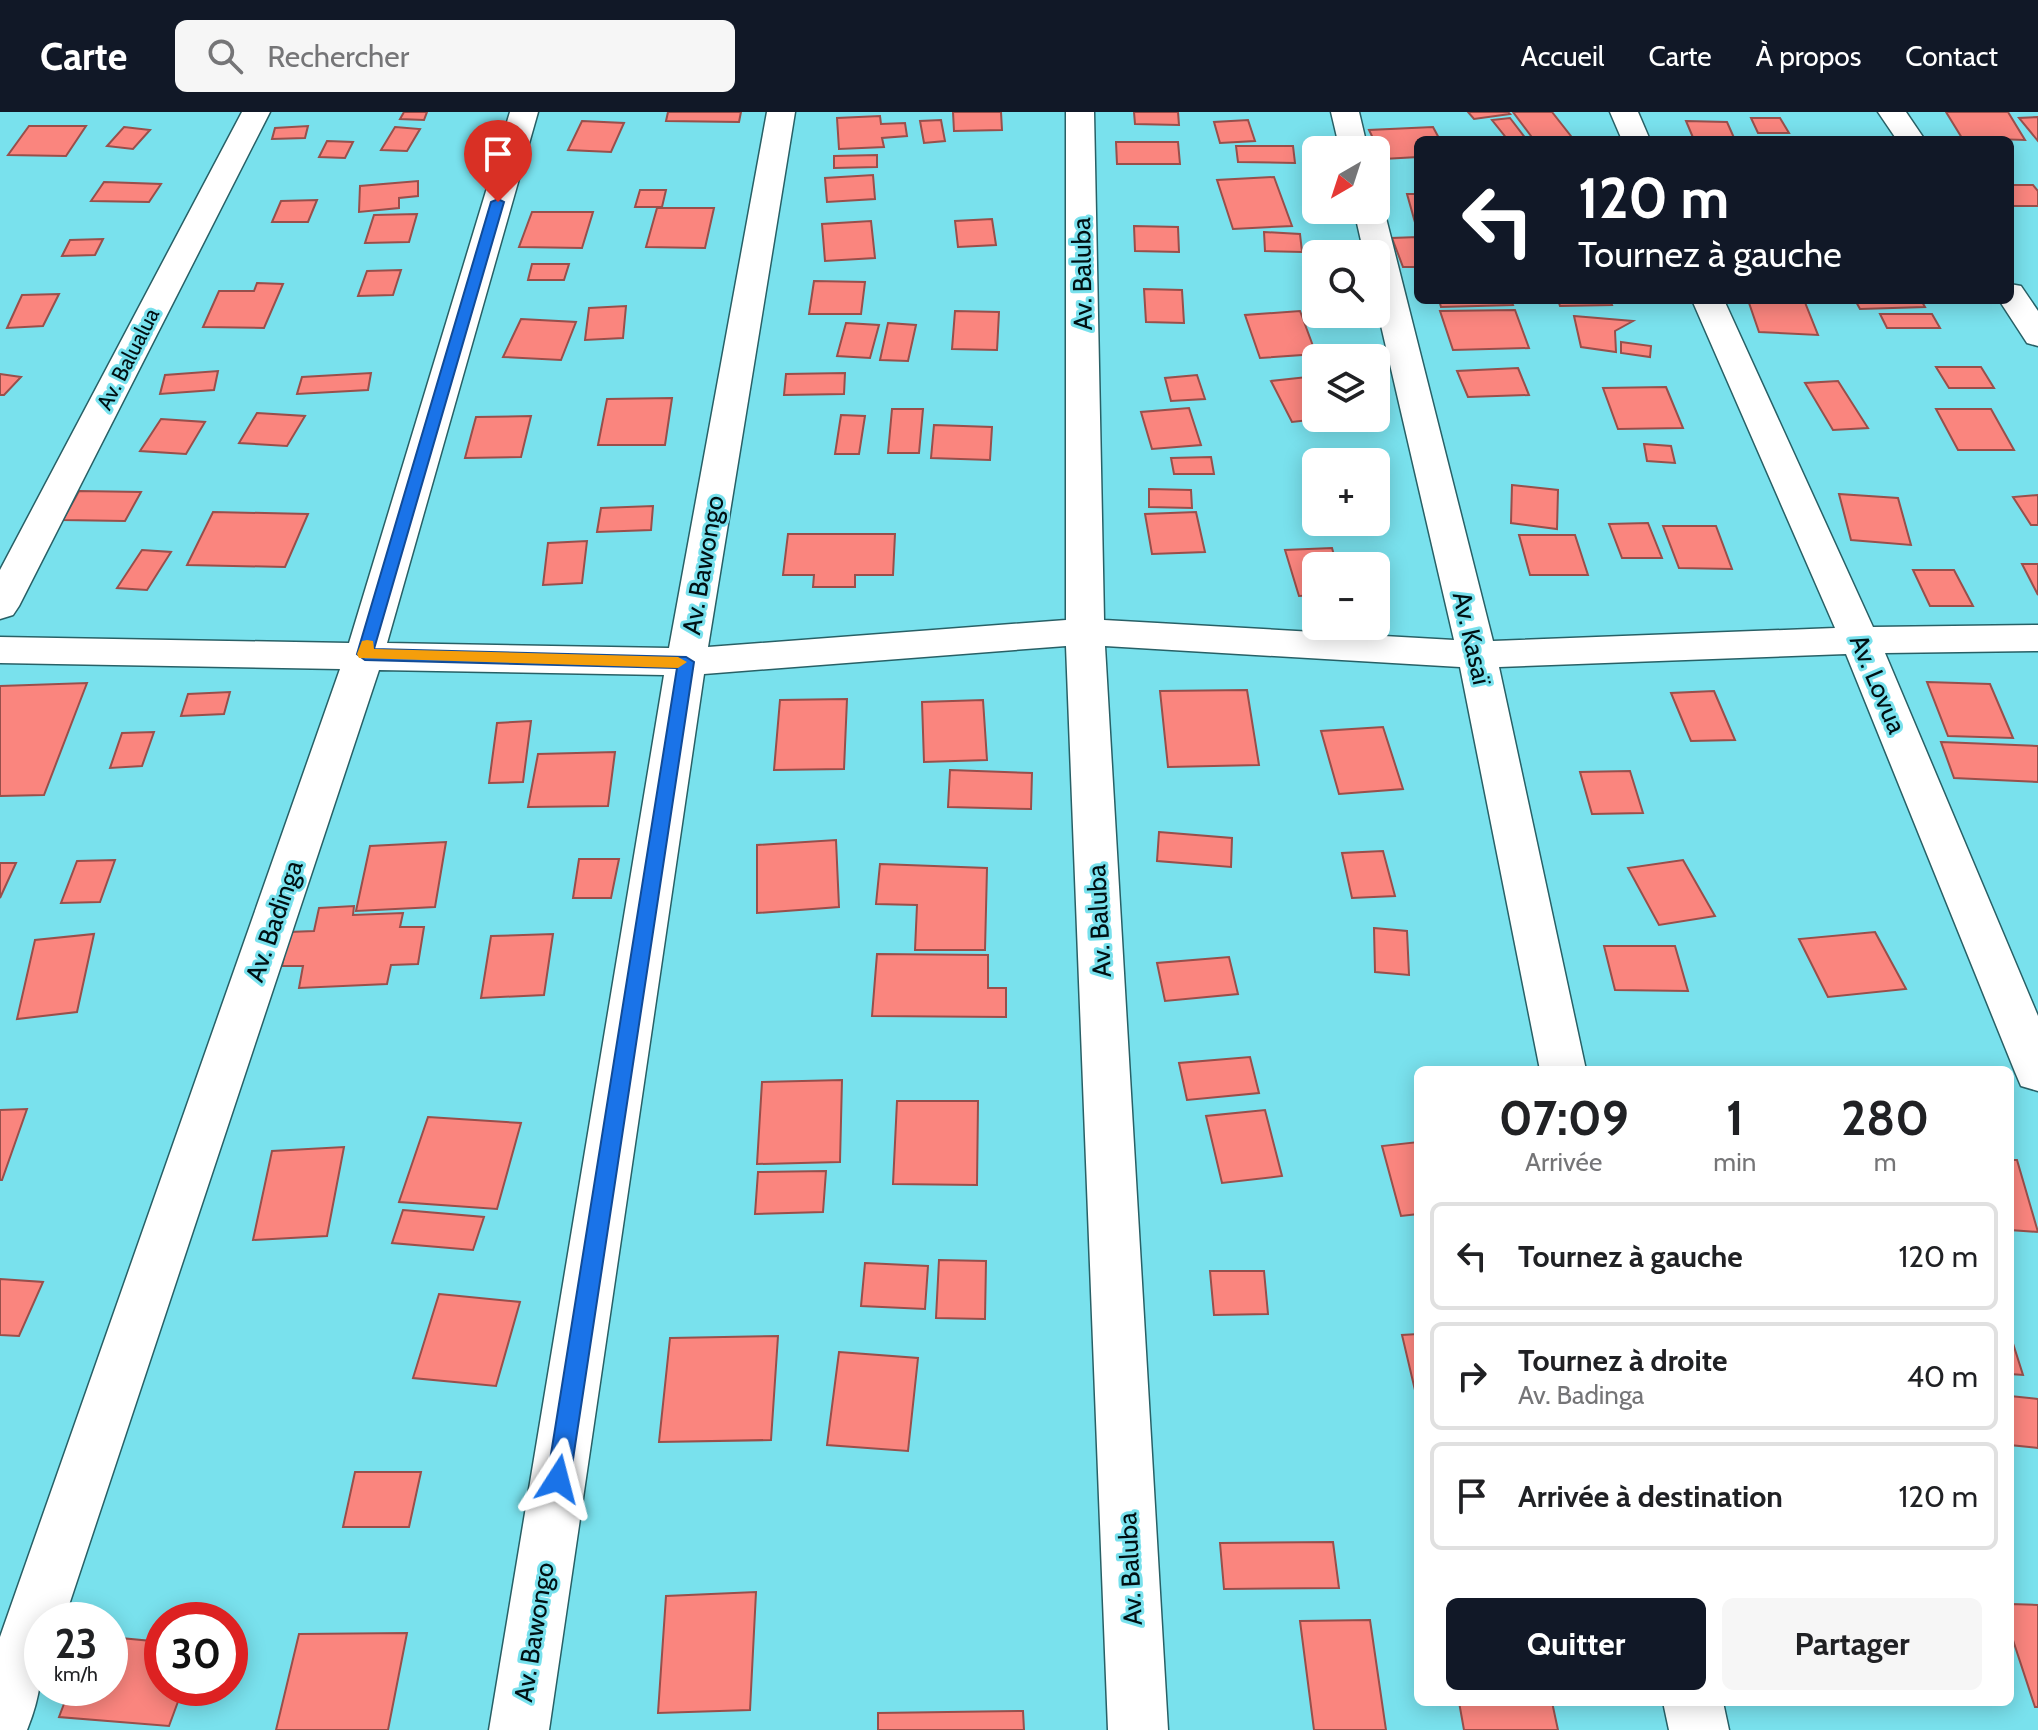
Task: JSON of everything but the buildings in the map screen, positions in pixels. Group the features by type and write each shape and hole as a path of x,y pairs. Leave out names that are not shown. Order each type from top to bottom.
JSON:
{"street":[{"name":"Av. Balualua","path":"0,606 256,112"},
{"name":"Av. Badinga","path":"0,1722 365,654 524,112"},
{"name":"Av. Bawongo","path":"519,1730 686,662 781,112"},
{"name":"Av. Baluba","path":"1080,112 1085,632 1138,1730"},
{"path":"1345,112 1351,136"},
{"path":"1624,112 1634,136"},
{"path":"1892,112 1908,136"},
{"name":"Av. Kasaï","path":"1372,224 1477,655 1562,1066"},
{"path":"2014,299 2038,336"},
{"name":"Av. Lovua","path":"1710,304 1860,640 2038,1072"},
{"path":"0,650 686,662 1085,632 1477,655 1860,640 2038,638"},
{"path":"1694,1706 1699,1730"}],"slow traffic":[{"path":"367,645 365,654 678,662"}],"route":[{"path":"498,202 365,654 686,662 558,1479"}]}
